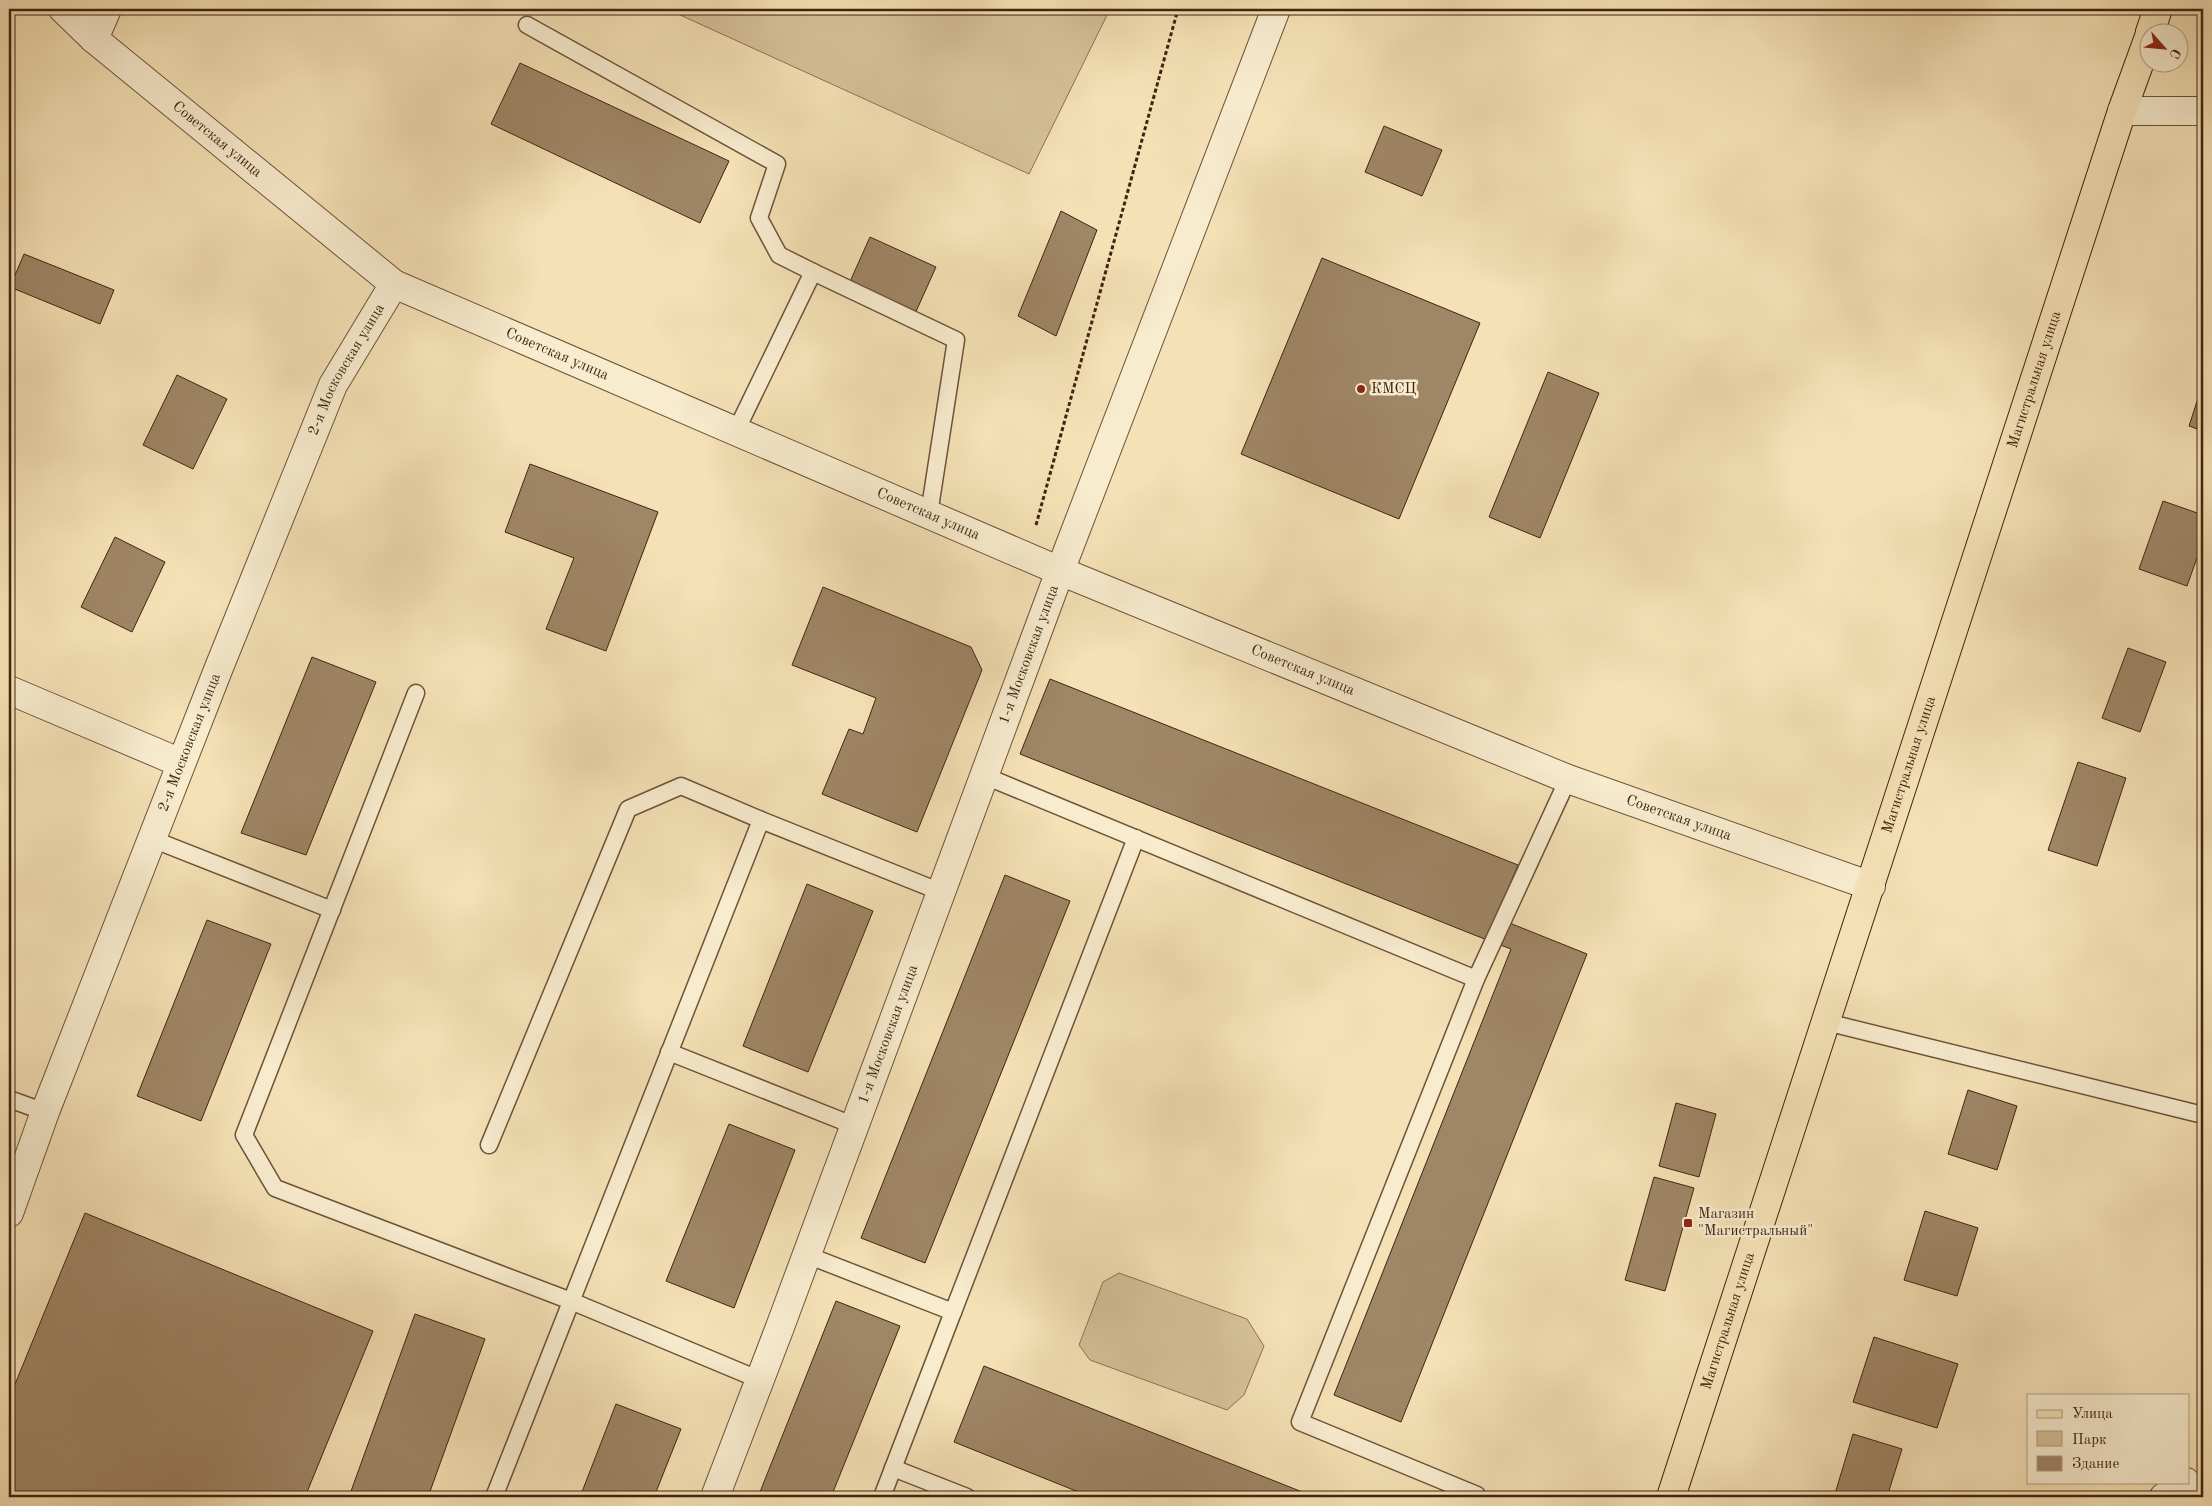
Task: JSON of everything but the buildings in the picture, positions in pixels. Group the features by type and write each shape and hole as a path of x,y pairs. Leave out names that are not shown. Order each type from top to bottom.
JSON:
{"main road":[{"name":"Магистральная улица","path":"2154,22 2158,9"},
{"name":"Магистральная улица","path":"1671,1497 2122,111 2140,61"}],"street":[{"name":"Советская улица","path":"63,9 94,39 394,284 1060,571 1568,779 1871,886"},
{"path":"94,39 107,9"},
{"name":"1-я Московская улица","path":"715,1497 807,1255 1060,571 1276,9"},
{"path":"2122,111 2203,111"},
{"name":"2-я Московская улица","path":"9,1213 45,1112 181,764 333,385 394,284"},
{"path":"9,690 181,764"},
{"path":"2190,1479 2203,1472"},
{"path":"2164,1497 2183,1484"}],"lane":[{"path":"527,25 777,164 759,218 778,255 956,340 929,514"},
{"path":"736,431 813,272"},
{"path":"416,692 244,1135 275,1188 571,1301 760,1380"},
{"path":"985,776 1476,979"},
{"path":"1476,1497 1300,1422 1476,979 1568,779"},
{"path":"489,1145 628,809 681,786 941,892"},
{"path":"494,1497 761,820"},
{"path":"882,1497 1136,838"},
{"path":"152,839 332,910"},
{"path":"1826,1022 2203,1115"},
{"path":"669,1052 855,1126"},
{"path":"9,1100 45,1112"},
{"path":"807,1255 954,1312"},
{"path":"893,1468 967,1497"}],"path":[{"path":"1027,557 1178,9"}],"green space":[{"path":"667,9 1110,9 1029,174"},
{"path":"1119,1273 1247,1319 1264,1346 1244,1395 1227,1410 1090,1360 1079,1345 1103,1282"}],"place":[{"name":"КМСЦ","path":"1361,389"},
{"name":"Магазин \"Магистральный\"","path":"1688,1223"}]}
